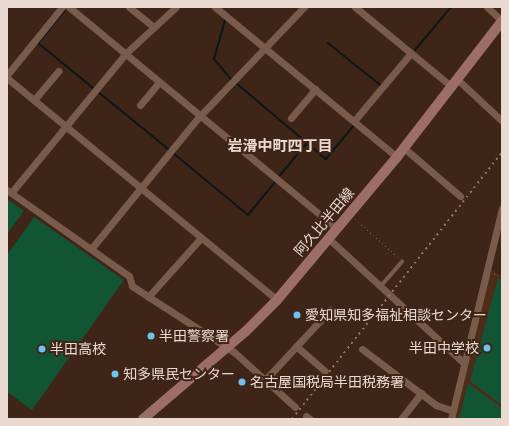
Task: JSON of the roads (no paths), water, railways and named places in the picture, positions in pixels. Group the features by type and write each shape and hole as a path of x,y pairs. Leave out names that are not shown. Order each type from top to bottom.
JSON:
{"main road":[{"name":"阿久比半田線","path":"144,419 227,348 277,300 404,148 502,21"}],"street":[{"path":"7,74 62,7"},
{"path":"69,7 337,229"},
{"path":"129,7 154,27"},
{"path":"176,7 125,54 66,126 9,191 129,276 132,286 227,348 296,407"},
{"path":"216,7 397,156"},
{"path":"91,249 200,116 304,7"},
{"path":"355,7 411,53 454,83 502,121"},
{"path":"487,7 502,21"},
{"path":"354,122 411,53"},
{"path":"34,100 58,71"},
{"path":"7,78 277,300"},
{"path":"140,105 159,82"},
{"path":"291,118 315,89"},
{"path":"404,148 460,196"},
{"path":"451,419 502,208"},
{"path":"148,297 201,238"},
{"path":"329,239 464,363"},
{"path":"265,380 330,310"},
{"path":"296,346 325,371"},
{"path":"362,349 421,393 453,411"},
{"path":"401,419 421,393"}],"lane":[{"path":"381,286 402,262"}],"waterway":[{"path":"414,51 451,7"},
{"path":"65,10 38,43 93,88"},
{"path":"225,20 214,59 231,79"},
{"path":"328,43 380,85"},
{"path":"226,94 236,83 326,159 354,125"},
{"path":"97,91 168,149"},
{"path":"280,175 307,143"},
{"path":"173,153 248,215 275,182"}],"railway":[{"path":"292,419 502,152"}],"place":[{"name":"愛知県知多福祉相談センター","path":"297,315"},
{"name":"半田警察署","path":"151,336"},
{"name":"半田中学校","path":"487,348"},
{"name":"半田高校","path":"42,349"},
{"name":"知多県民センター","path":"115,374"},
{"name":"名古屋国税局半田税務署","path":"242,382"}],"district":[{"name":"岩滑中町四丁目","path":"280,146"}]}
